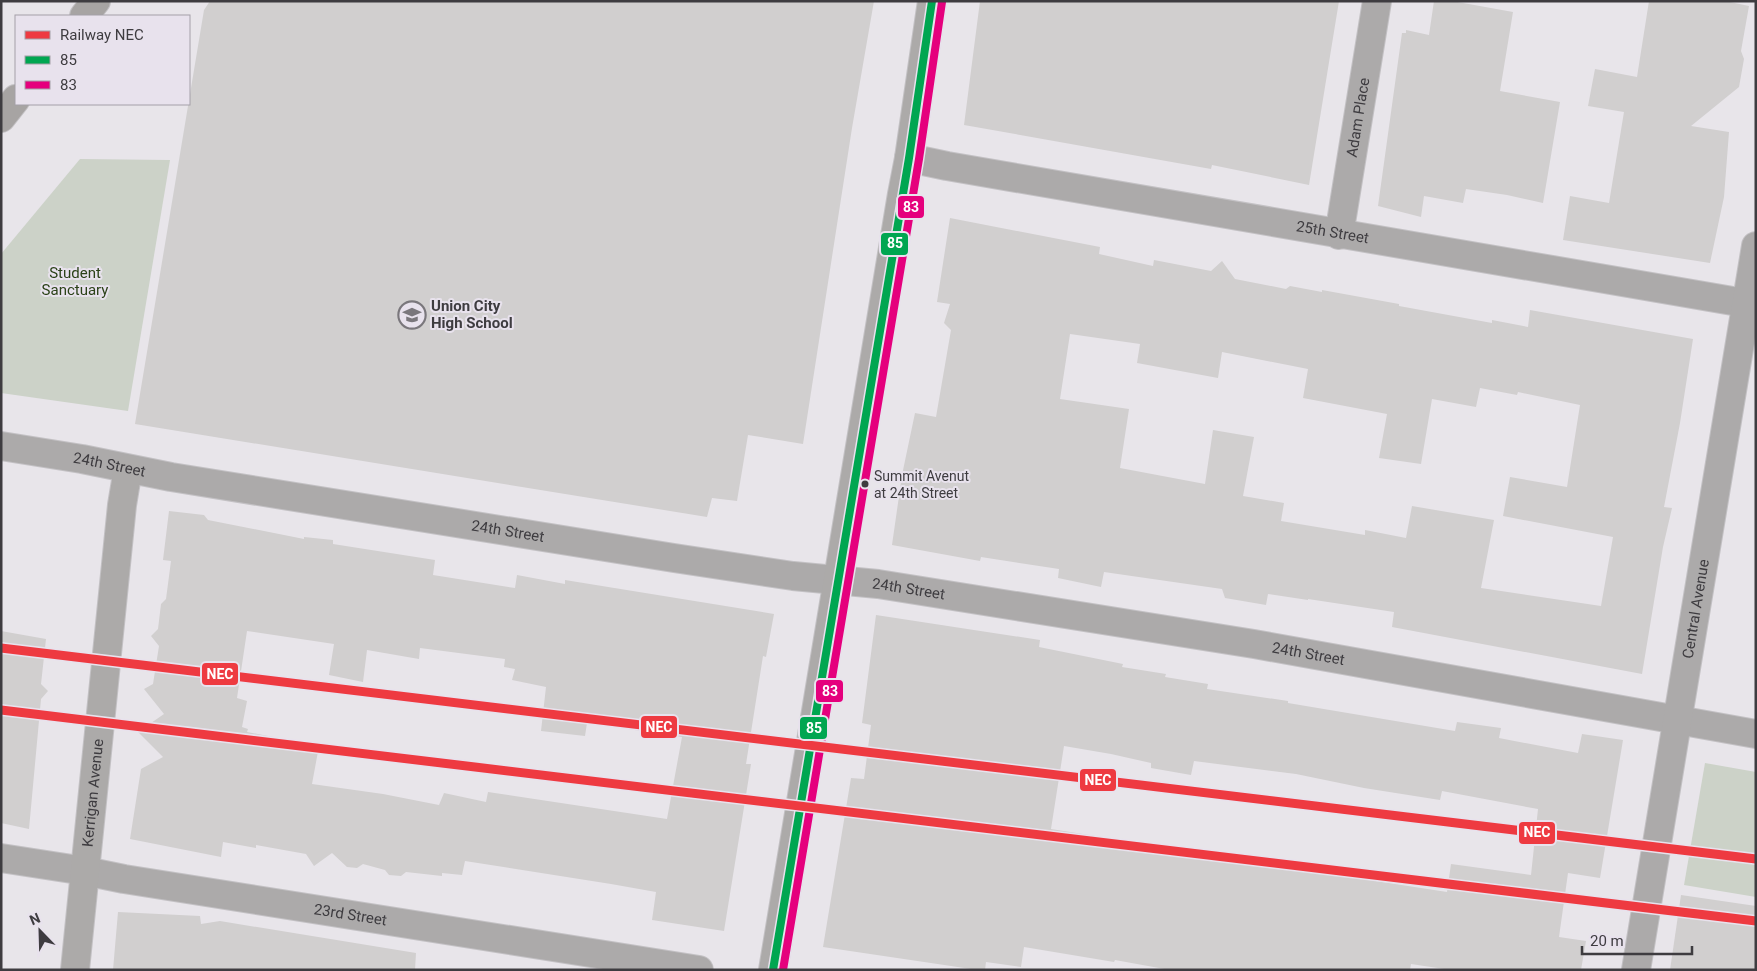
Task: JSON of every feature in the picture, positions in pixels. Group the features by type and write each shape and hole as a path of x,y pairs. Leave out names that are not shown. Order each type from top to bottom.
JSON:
{"main road":[{"path":"85,15 96,1"},
{"path":"1,118 15,100"}],"street":[{"path":"774,970 896,230 910,158 932,1"},
{"name":"Adam Place","path":"1339,235 1377,1"},
{"name":"25th Street","path":"910,158 1339,235 1751,305"},
{"name":"Central Avenue","path":"1636,970 1677,721 1751,305 1756,246"},
{"name":"24th Street","path":"1,446 82,459 190,480 674,558 793,576 878,584 1254,644 1756,734"},
{"name":"Kerrigan Avenue","path":"75,970 122,505 128,469"},
{"name":"23rd Street","path":"1,858 85,870 134,881 700,970"}],"green space":[{"name":"Student Sanctuary","path":"80,159 170,160 128,411 1,393 1,254"},
{"path":"1705,763 1756,772 1756,897 1684,885"}],"building":[{"name":"Union City High School","path":"210,1 874,1 852,128 803,444 748,435 737,501 712,498 707,517 135,424 188,105 190,105 190,94 204,10"},
{"path":"980,1 1339,1 1309,185 1212,165 1211,169 964,125"},
{"path":"1434,1 1452,1 1513,12 1500,91 1560,102 1543,203 1466,189 1463,203 1424,196 1421,217 1378,206 1402,33 1406,33 1406,30 1429,35"},
{"path":"1649,1 1725,1 1749,6 1741,51 1744,59 1739,87 1691,126 1729,132 1724,197 1710,263 1563,240 1570,196 1609,203 1624,112 1588,106 1595,69 1637,77"},
{"path":"950,218 1100,247 1099,254 1153,266 1154,260 1211,271 1222,261 1235,279 1286,289 1290,286 1322,292 1322,290 1492,323 1492,320 1528,327 1530,310 1693,339 1664,507 1672,508 1663,547 1642,674 1392,627 1394,612 1268,594 1266,605 1225,598 1222,589 1104,572 1101,587 1058,578 1059,569 981,557 980,561 892,545 902,475 915,413 936,417 951,330 944,323 950,304 937,302","holes":["1070,334 1140,344 1137,363 1218,378 1222,352 1308,369 1303,398 1387,414 1379,458 1421,464 1432,399 1476,407 1480,388 1517,395 1518,392 1580,405 1567,487 1510,477 1503,516 1613,537 1601,606 1481,588 1494,520 1412,506 1406,538 1365,530 1365,535 1281,521 1284,503 1243,496 1254,437 1213,430 1205,484 1120,468 1129,409 1060,399"]},
{"path":"169,511 204,515 208,520 304,539 304,537 333,540 333,544 435,560 433,575 515,588 517,575 565,584 565,580 774,614 766,657 763,656 746,764 751,764 724,931 652,920 656,892 465,861 462,875 442,873 442,876 406,872 401,876 389,875 385,870 363,864 357,868 347,867 332,853 314,866 306,854 256,845 256,848 223,842 221,857 130,839 141,769 163,757 138,732 164,714 144,689 153,684 159,646 151,636 158,629 161,604 166,599 171,561 163,560","holes":["247,631 334,644 329,675 363,682 367,650 419,659 420,648 505,659 504,667 515,669 512,680 546,687 541,731 585,736 587,723 682,737 667,819 488,792 486,802 444,793 439,805 383,794 312,784 319,746 247,732 248,729 242,727 247,701 237,698"]},
{"path":"876,615 1040,640 1039,647 1123,664 1122,667 1166,674 1165,677 1208,684 1207,689 1288,701 1288,703 1455,731 1457,722 1501,728 1499,738 1578,753 1582,734 1623,740 1600,878 1568,873 1559,937 1586,941 1581,970 1451,970 1411,964 1410,970 1170,970 1024,947 1021,967 986,962 985,970 978,970 823,947 851,778 864,779 871,725 862,723","holes":["1064,746 1151,763 1151,768 1191,775 1194,761 1296,774 1364,788 1440,800 1442,791 1538,809 1531,875 1451,864 1447,892 1304,870 1303,872 1178,849 1051,829"]},
{"path":"1,631 46,639 41,684 48,691 41,699 29,829 1,823"},
{"path":"1681,895 1756,906 1756,970 1670,970"},
{"path":"118,912 200,916 201,924 220,921 416,953 415,970 113,970"}],"rail line":[{"name":"NEC","path":"1,648 1756,859"},
{"name":"NEC","path":"1,710 1756,921"}],"transit line":[{"name":"85","path":"773,970 909,158 932,1"},
{"name":"83","path":"783,970 919,159 942,2"}],"place":[{"name":"Union City High School","path":"412,315"},
{"name":"Summit Avenut at 24th Street","path":"865,484"}]}
